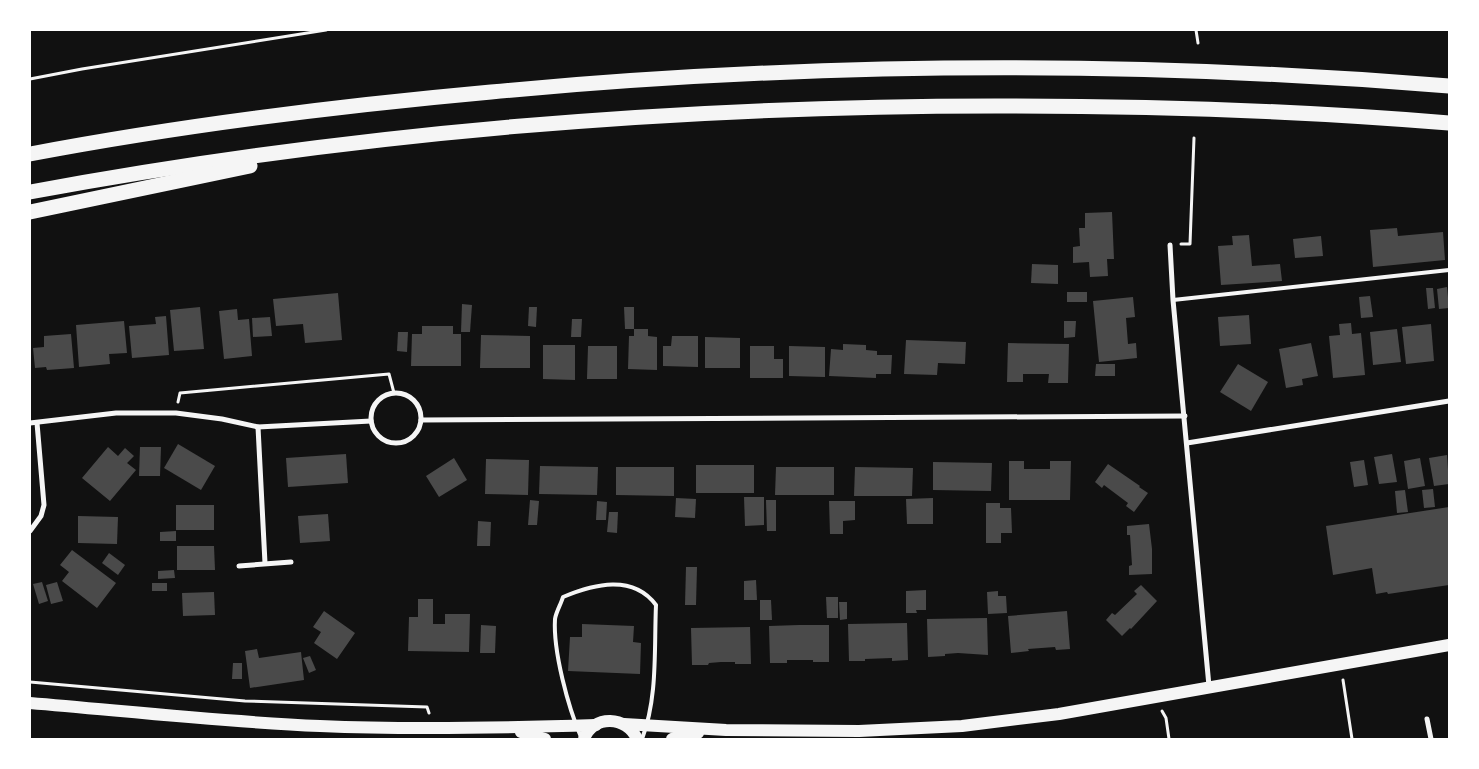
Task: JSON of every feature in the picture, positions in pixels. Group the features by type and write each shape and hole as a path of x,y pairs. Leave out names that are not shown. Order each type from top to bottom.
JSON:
{"highway":[{"path":"30,154 185,128 356,105 592,82 733,74 935,67 1140,69 1336,78 1449,86"},
{"path":"30,192 184,166 362,143 520,126 639,116 773,109 912,105 1183,107 1449,123"},
{"path":"30,212 362,143"}],"main road":[{"path":"583,739 590,729 610,720 624,724 726,730 859,731 962,726 1059,714 1449,645"},
{"path":"30,703 318,726 508,728 596,725"},
{"path":"624,724 630,728 637,739"},
{"path":"508,728 545,739"},
{"path":"672,739 687,734 726,730"}],"street":[{"path":"1170,245 1173,300 1209,687"},
{"path":"394,394 404,394 414,401 420,410 421,420 419,430 413,437 406,442 396,444 387,442 379,437 371,421 372,411 377,402 384,396 394,394"},
{"path":"1187,442 1449,402"},
{"path":"30,423 116,413 176,413 222,419 258,427 371,421"},
{"path":"421,420 1185,416"},
{"path":"30,531 41,516 44,505 37,423"},
{"path":"258,427 265,563"},
{"path":"239,566 290,562"},
{"path":"1427,719 1431,739"}],"lane":[{"path":"1173,300 1449,270"},
{"path":"583,739 576,726 558,659 555,617 563,597 580,590 610,584 634,587 649,596 656,605 652,705 642,739"}],"path":[{"path":"30,79 326,30"},
{"path":"1196,30 1198,43"},
{"path":"1170,245 1190,244 1194,138"},
{"path":"176,413 180,393 341,378 389,374 394,394"},
{"path":"1341,664 1352,739"},
{"path":"30,682 245,701 427,707 436,728"},
{"path":"1156,696 1166,718 1169,739"}],"building":[{"path":"1112,212 1114,259 1107,259 1108,276 1090,277 1089,262 1073,263 1073,247 1080,246 1079,228 1085,228 1085,213"},
{"path":"1397,228 1398,236 1443,232 1445,260 1373,267 1370,230"},
{"path":"1249,235 1252,266 1280,264 1282,281 1221,285 1218,246 1233,245 1232,236"},
{"path":"1321,236 1323,256 1295,258 1293,239"},
{"path":"1032,264 1058,265 1058,284 1031,283"},
{"path":"1447,287 1449,308 1439,309 1437,289"},
{"path":"1426,288 1433,288 1435,308 1428,309"},
{"path":"1067,292 1087,292 1087,302 1067,302"},
{"path":"338,293 342,340 305,343 303,324 276,326 273,299"},
{"path":"1370,296 1373,317 1361,318 1359,297"},
{"path":"1133,297 1135,317 1126,318 1128,344 1136,343 1137,358 1099,362 1093,301"},
{"path":"462,304 472,305 470,332 461,332"},
{"path":"200,307 204,349 174,351 170,310"},
{"path":"529,307 537,307 536,327 528,326"},
{"path":"624,307 634,307 634,329 625,329"},
{"path":"237,309 238,320 249,319 252,356 224,359 219,311"},
{"path":"1249,315 1251,344 1220,346 1218,317"},
{"path":"166,316 169,355 132,358 129,326 156,324 155,317"},
{"path":"270,317 272,336 253,337 252,318"},
{"path":"572,319 582,319 581,337 571,337"},
{"path":"124,321 127,353 109,354 110,364 79,367 76,325"},
{"path":"1064,321 1076,321 1075,337 1064,338"},
{"path":"1351,323 1352,334 1361,333 1365,375 1333,378 1329,336 1340,335 1339,324"},
{"path":"1431,324 1434,361 1406,364 1402,327"},
{"path":"422,326 453,326 453,334 461,334 461,366 411,366 412,334 422,334"},
{"path":"634,329 648,329 648,336 657,337 657,370 628,369 629,336 634,336"},
{"path":"1397,329 1401,362 1373,365 1370,332"},
{"path":"398,332 408,332 407,352 397,351"},
{"path":"71,334 74,368 47,370 46,367 35,368 33,348 44,347 44,336"},
{"path":"481,335 530,336 530,368 480,368"},
{"path":"672,336 698,336 698,367 663,366 663,346 671,346"},
{"path":"705,337 740,338 740,368 705,368"},
{"path":"906,340 966,342 965,364 938,363 937,375 904,374"},
{"path":"1008,343 1069,344 1068,383 1048,383 1049,374 1023,374 1023,382 1007,382"},
{"path":"1311,343 1318,376 1302,379 1303,385 1286,388 1279,349"},
{"path":"843,344 866,345 866,350 877,351 877,355 892,355 891,374 876,374 876,378 829,376 831,349 843,350"},
{"path":"543,345 575,345 575,380 543,379"},
{"path":"588,346 617,346 617,379 587,379"},
{"path":"750,346 774,346 774,359 783,359 783,378 750,378"},
{"path":"789,346 825,347 825,377 789,376"},
{"path":"1096,364 1115,364 1115,376 1095,376"},
{"path":"1238,364 1268,382 1251,411 1220,392"},
{"path":"178,444 215,466 201,490 164,468"},
{"path":"108,447 118,456 125,448 134,456 127,463 136,470 110,501 82,478"},
{"path":"140,447 161,447 160,476 139,476"},
{"path":"346,454 348,483 288,487 286,458"},
{"path":"1392,454 1397,482 1379,484 1374,457"},
{"path":"1447,455 1449,484 1434,486 1429,458"},
{"path":"454,458 467,480 439,497 426,476"},
{"path":"1420,458 1425,486 1408,489 1404,461"},
{"path":"486,459 529,460 528,495 485,494"},
{"path":"1364,460 1368,485 1354,487 1350,462"},
{"path":"1009,461 1024,461 1024,469 1050,469 1050,461 1071,461 1070,500 1009,500"},
{"path":"933,462 992,463 991,491 933,490"},
{"path":"1108,464 1148,493 1134,512 1126,506 1128,503 1104,485 1102,488 1095,482"},
{"path":"696,465 754,465 754,493 696,493"},
{"path":"540,466 598,467 597,495 539,494"},
{"path":"616,467 674,467 674,496 616,495"},
{"path":"776,467 834,467 834,495 775,495"},
{"path":"855,467 913,468 912,496 854,496"},
{"path":"1433,489 1435,507 1424,508 1422,490"},
{"path":"1405,490 1408,512 1397,513 1395,491"},
{"path":"744,497 764,497 764,525 745,526"},
{"path":"676,498 696,499 695,518 675,517"},
{"path":"933,498 933,524 907,524 906,499"},
{"path":"530,500 539,501 537,525 528,525"},
{"path":"766,500 776,500 776,531 767,531"},
{"path":"597,501 607,502 606,520 596,520"},
{"path":"829,501 855,501 855,520 843,521 843,534 830,534"},
{"path":"986,503 1000,503 1000,508 1011,508 1012,533 1001,533 1001,543 986,543"},
{"path":"176,505 214,505 214,530 176,530"},
{"path":"1449,507 1449,585 1376,594 1372,568 1333,575 1326,526"},
{"path":"609,512 618,512 617,533 607,532"},
{"path":"328,514 330,541 300,543 298,516"},
{"path":"78,516 118,517 117,544 78,543"},
{"path":"478,521 491,522 490,546 477,546"},
{"path":"1149,524 1152,574 1129,575 1129,566 1132,565 1130,535 1127,535 1127,526"},
{"path":"176,531 176,541 160,541 160,532"},
{"path":"177,546 214,546 215,570 177,570"},
{"path":"72,550 116,583 97,608 62,581 69,572 60,565"},
{"path":"109,553 125,565 118,575 102,563"},
{"path":"686,567 697,567 696,605 685,605"},
{"path":"174,570 175,578 158,579 158,571"},
{"path":"756,580 757,600 744,600 744,581"},
{"path":"42,582 48,601 39,604 33,584"},
{"path":"57,582 63,601 51,604 46,585"},
{"path":"152,583 167,583 167,591 152,591"},
{"path":"1141,585 1157,601 1122,636 1106,620 1112,613 1115,615 1137,594 1134,591"},
{"path":"926,590 926,610 916,610 917,613 906,613 906,591"},
{"path":"998,591 998,596 1006,596 1007,613 988,614 987,592"},
{"path":"214,592 215,615 183,616 182,593"},
{"path":"826,597 838,597 838,618 827,618"},
{"path":"418,599 433,599 433,624 445,624 445,614 470,614 469,652 408,651 409,617 418,617"},
{"path":"760,600 771,600 772,620 760,620"},
{"path":"839,602 847,602 847,619 840,620"},
{"path":"324,611 355,633 337,659 314,643 321,632 313,627"},
{"path":"1067,611 1070,649 1056,650 1055,647 1028,649 1029,651 1011,653 1008,616"},
{"path":"987,618 988,655 958,653 928,657 927,619"},
{"path":"907,623 908,660 892,661 892,658 849,661 848,624"},
{"path":"582,624 634,626 633,642 641,643 640,674 568,671 570,637 582,637"},
{"path":"481,625 496,626 495,653 480,653"},
{"path":"829,625 829,662 787,660 787,663 770,663 769,626"},
{"path":"750,627 751,664 721,662 709,663 708,665 692,665 691,628"},
{"path":"257,649 259,658 301,652 304,680 250,688 245,651"},
{"path":"310,656 316,670 309,673 303,658"},
{"path":"233,663 242,663 242,679 232,679"}]}
